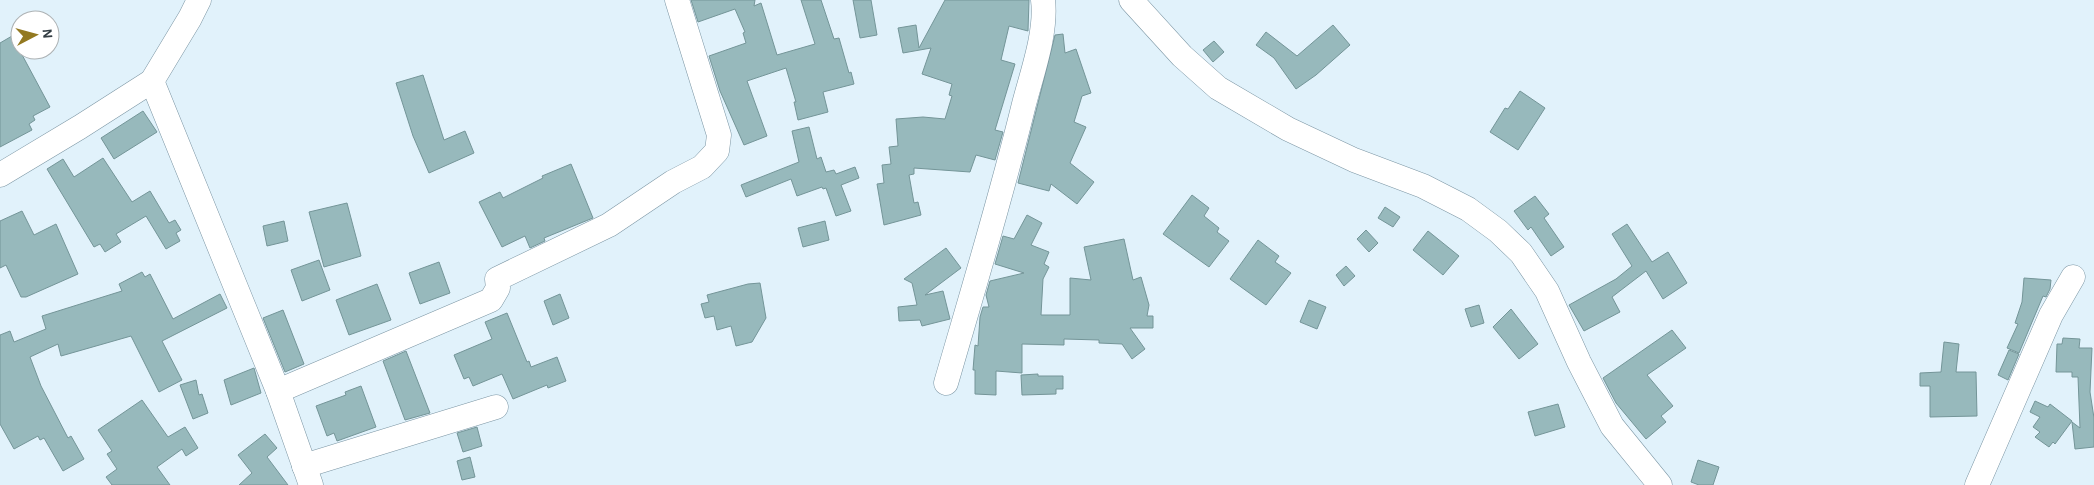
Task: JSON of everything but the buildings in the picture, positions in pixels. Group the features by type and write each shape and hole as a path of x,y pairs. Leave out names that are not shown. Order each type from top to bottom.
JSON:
{"street":[{"path":"0,175 80,127 152,80 199,0"},
{"path":"278,391 491,300 498,288 498,279 609,225 673,182 702,167 717,151 719,135 677,0"},
{"path":"946,383 1017,136 1036,56 1044,11 1043,0"},
{"path":"1131,0 1182,56 1218,88 1288,129 1354,160 1423,186 1468,209 1498,231 1521,253 1547,291 1579,362 1612,426 1660,485"},
{"path":"152,80 278,391 308,475 496,406"},
{"path":"1977,485 2052,315 2073,277"}]}
